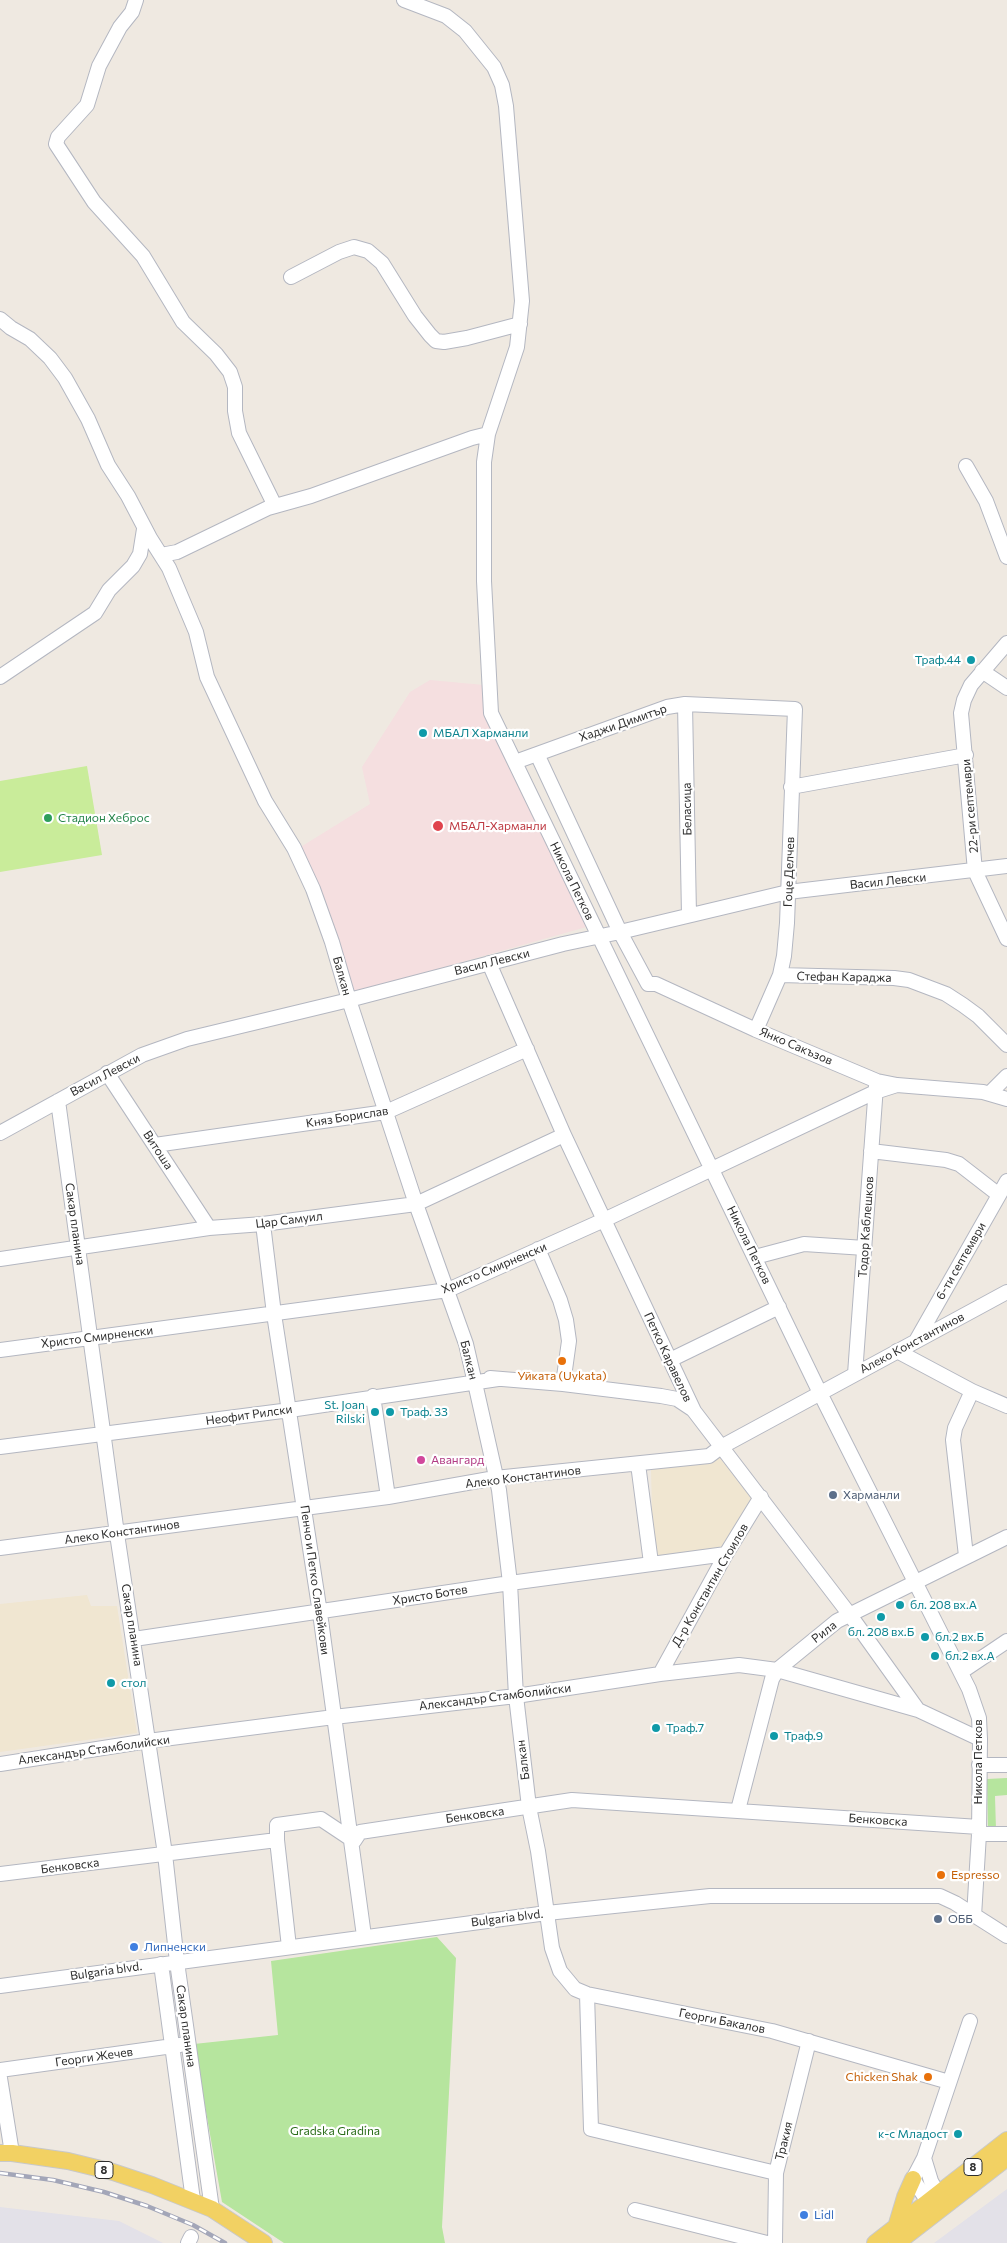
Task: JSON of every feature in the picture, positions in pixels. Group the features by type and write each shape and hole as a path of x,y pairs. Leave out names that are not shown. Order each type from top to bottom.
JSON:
{"main road":[{"name":"8","path":"937,2204 1007,2140"},
{"name":"8","path":"6,2153 68,2161 113,2172 193,2200 212,2209 264,2243"},
{"name":"8","path":"875,2243 897,2235 937,2204 1007,2158"},
{"path":"897,2235 904,2197 913,2179"}],"street":[{"path":"136,0 132,12 120,27 99,66 88,105 58,137 56,144 94,202 143,256 183,322 216,354 230,372 235,387 235,411 239,433 275,506"},
{"name":"Никола Петков","path":"404,0 446,16 465,32 494,66 502,85 506,106 522,302 517,347 488,434 484,462 484,581 490,713 755,1257 778,1308 961,1672 980,1718 979,1830 974,1916"},
{"path":"291,277 339,252 354,247 368,251 382,263 415,316 436,341 444,342 467,338 520,324"},
{"name":"Балкан","path":"0,319 10,328 30,339 50,358 65,378 88,419 108,465 169,568 196,632 207,677 265,801 294,848 313,889 416,1204 466,1344 499,1490 510,1583 516,1696 529,1808 538,1851 547,1913"},
{"path":"161,555 177,552 275,506 311,496 472,438 488,434"},
{"path":"966,466 986,501 1007,557"},
{"path":"0,677 95,613 109,590 133,566 140,554 144,528"},
{"path":"1007,644 982,671 1007,688"},
{"name":"22-ри септември","path":"982,671 971,685 964,700 961,713 975,871 1007,940"},
{"name":"Хаджи Димитър","path":"515,762 648,712 685,704 795,709"},
{"name":"Беласица","path":"685,704 690,915"},
{"name":"Гоце Делчев","path":"756,1030 780,975 785,948 795,709"},
{"path":"537,754 620,932 648,984 626,995"},
{"path":"791,787 966,755"},
{"name":"Васил Левски","path":"0,1133 107,1072 142,1055 187,1039 349,1000 488,963 788,892 1007,866"},
{"name":"Петко Каравелов","path":"488,963 528,1049 564,1135 694,1411 762,1497 918,1710"},
{"name":"Стефан Караджа","path":"780,975 909,980 946,994 963,1004 1007,1045"},
{"name":"Янко Сакъзов","path":"648,984 656,984 876,1086"},
{"name":"Княз Борислав","path":"154,1145 386,1112 528,1049"},
{"name":"Витоша","path":"107,1072 209,1228"},
{"path":"1007,1076 990,1093 1007,1099"},
{"name":"Христо Смирненски","path":"0,1350 448,1290 711,1170 876,1086 897,1085 990,1093"},
{"name":"Тодор Каблешков","path":"854,1374 876,1086"},
{"name":"Сакар планина","path":"58,1101 117,1534 165,1854 177,1962 212,2209"},
{"name":"Цар Самуил","path":"0,1259 209,1228 263,1224 416,1204 564,1135"},
{"path":"871,1150 946,1160 959,1164 999,1195"},
{"name":"6-ти септември","path":"916,1341 1007,1181"},
{"name":"Пенчо и Петко Славейкови","path":"263,1224 274,1314 305,1506 364,1936"},
{"path":"755,1257 804,1244 865,1248"},
{"path":"538,1248 560,1300 566,1320 569,1341 563,1384"},
{"name":"Алеко Константинов","path":"0,1548 117,1534 305,1506 388,1497 495,1478 709,1456 721,1447 1007,1292"},
{"path":"670,1360 778,1308"},
{"path":"897,1351 972,1391 1007,1406"},
{"name":"Неофит Рилски","path":"0,1447 290,1410 474,1380 498,1379 563,1384 677,1399 694,1411"},
{"path":"966,1556 953,1440 955,1428 972,1391"},
{"path":"373,1396 388,1497"},
{"path":"638,1464 652,1563"},
{"name":"Д-р Константин Стоилов","path":"660,1674 726,1554 762,1497"},
{"name":"Рила","path":"777,1670 837,1621 1007,1537"},
{"name":"Христо Ботев","path":"134,1638 320,1613 510,1583 726,1554"},
{"path":"961,1672 1007,1641"},
{"name":"Александър Стамболийски","path":"0,1764 334,1717 516,1696 660,1674 739,1665 777,1670 918,1710 980,1739"},
{"path":"738,1810 772,1679 777,1670"},
{"path":"979,1765 1007,1765"},
{"name":"Бенковска","path":"350,1840 354,1841 360,1832 579,1800 738,1810 1007,1834"},
{"path":"289,1947 277,1825 321,1819 350,1840"},
{"name":"Бенковска","path":"0,1874 277,1840"},
{"name":"Bulgaria blvd.","path":"0,1986 364,1936 547,1913 710,1896 940,1896 955,1902 1007,1936"},
{"name":"Георги Бакалов","path":"547,1913 552,1948 560,1971 575,1989 587,1994 772,2031 949,2082"},
{"name":"Сакар планина","path":"160,1964 193,2200"},
{"path":"587,1994 591,2130 776,2173"},
{"path":"937,2204 913,2179 924,2158 970,2021"},
{"name":"Тракия","path":"775,2243 776,2173 809,2042"},
{"name":"Георги Жечев","path":"0,2070 188,2044"},
{"path":"0,2078 6,2153"},
{"path":"924,2158 937,2204"},
{"path":"635,2210 767,2243"}],"shaded area":[{"name":"МБАЛ-Харманли","path":"430,680 484,685 590,926 352,993 299,848 370,804 362,767 410,692"},
{"path":"720,1458 755,1503 719,1554 653,1559 651,1468"},
{"path":"87,1595 91,1606 117,1606 137,1733 0,1752 0,1604"},
{"path":"1007,2189 1007,2243 934,2243"},
{"path":"0,2207 119,2221 163,2243 0,2243"}],"green space":[{"name":"Стадион Хеброс","path":"87,766 102,855 0,872 0,781"},
{"path":"1007,1778 1007,1795 995,1796 996,1830 988,1830 987,1779"},
{"name":"Gradska Gradina","path":"437,1937 456,1958 442,2227 445,2243 284,2243 222,2202 194,2044 278,2035 271,1961"}],"railway":[{"path":"0,2173 53,2180 104,2192 147,2206 193,2225 225,2243"}],"place":[{"name":"Траф.44","path":"971,660"},
{"name":"МБАЛ Харманли","path":"423,733"},
{"name":"Стадион Хеброс","path":"48,818"},
{"name":"МБАЛ-Харманли","path":"438,826"},
{"name":"Уйката (Uykata)","path":"562,1361"},
{"name":"St. Joan Rilski","path":"375,1412"},
{"name":"Траф. 33","path":"390,1412"},
{"name":"Авангард","path":"421,1460"},
{"name":"Харманли","path":"833,1495"},
{"name":"бл. 208 вх.А","path":"900,1605"},
{"name":"бл. 208 вх.Б","path":"881,1617"},
{"name":"бл.2 вх.Б","path":"925,1637"},
{"name":"бл.2 вх.А","path":"935,1656"},
{"name":"стол","path":"111,1683"},
{"name":"Траф.7","path":"656,1728"},
{"name":"Траф.9","path":"774,1736"},
{"name":"Espresso","path":"941,1875"},
{"name":"ОББ","path":"938,1919"},
{"name":"Липненски","path":"134,1947"},
{"name":"Chicken Shak","path":"928,2077"},
{"name":"к-с Младост","path":"958,2134"},
{"name":"Lidl","path":"804,2215"}]}
